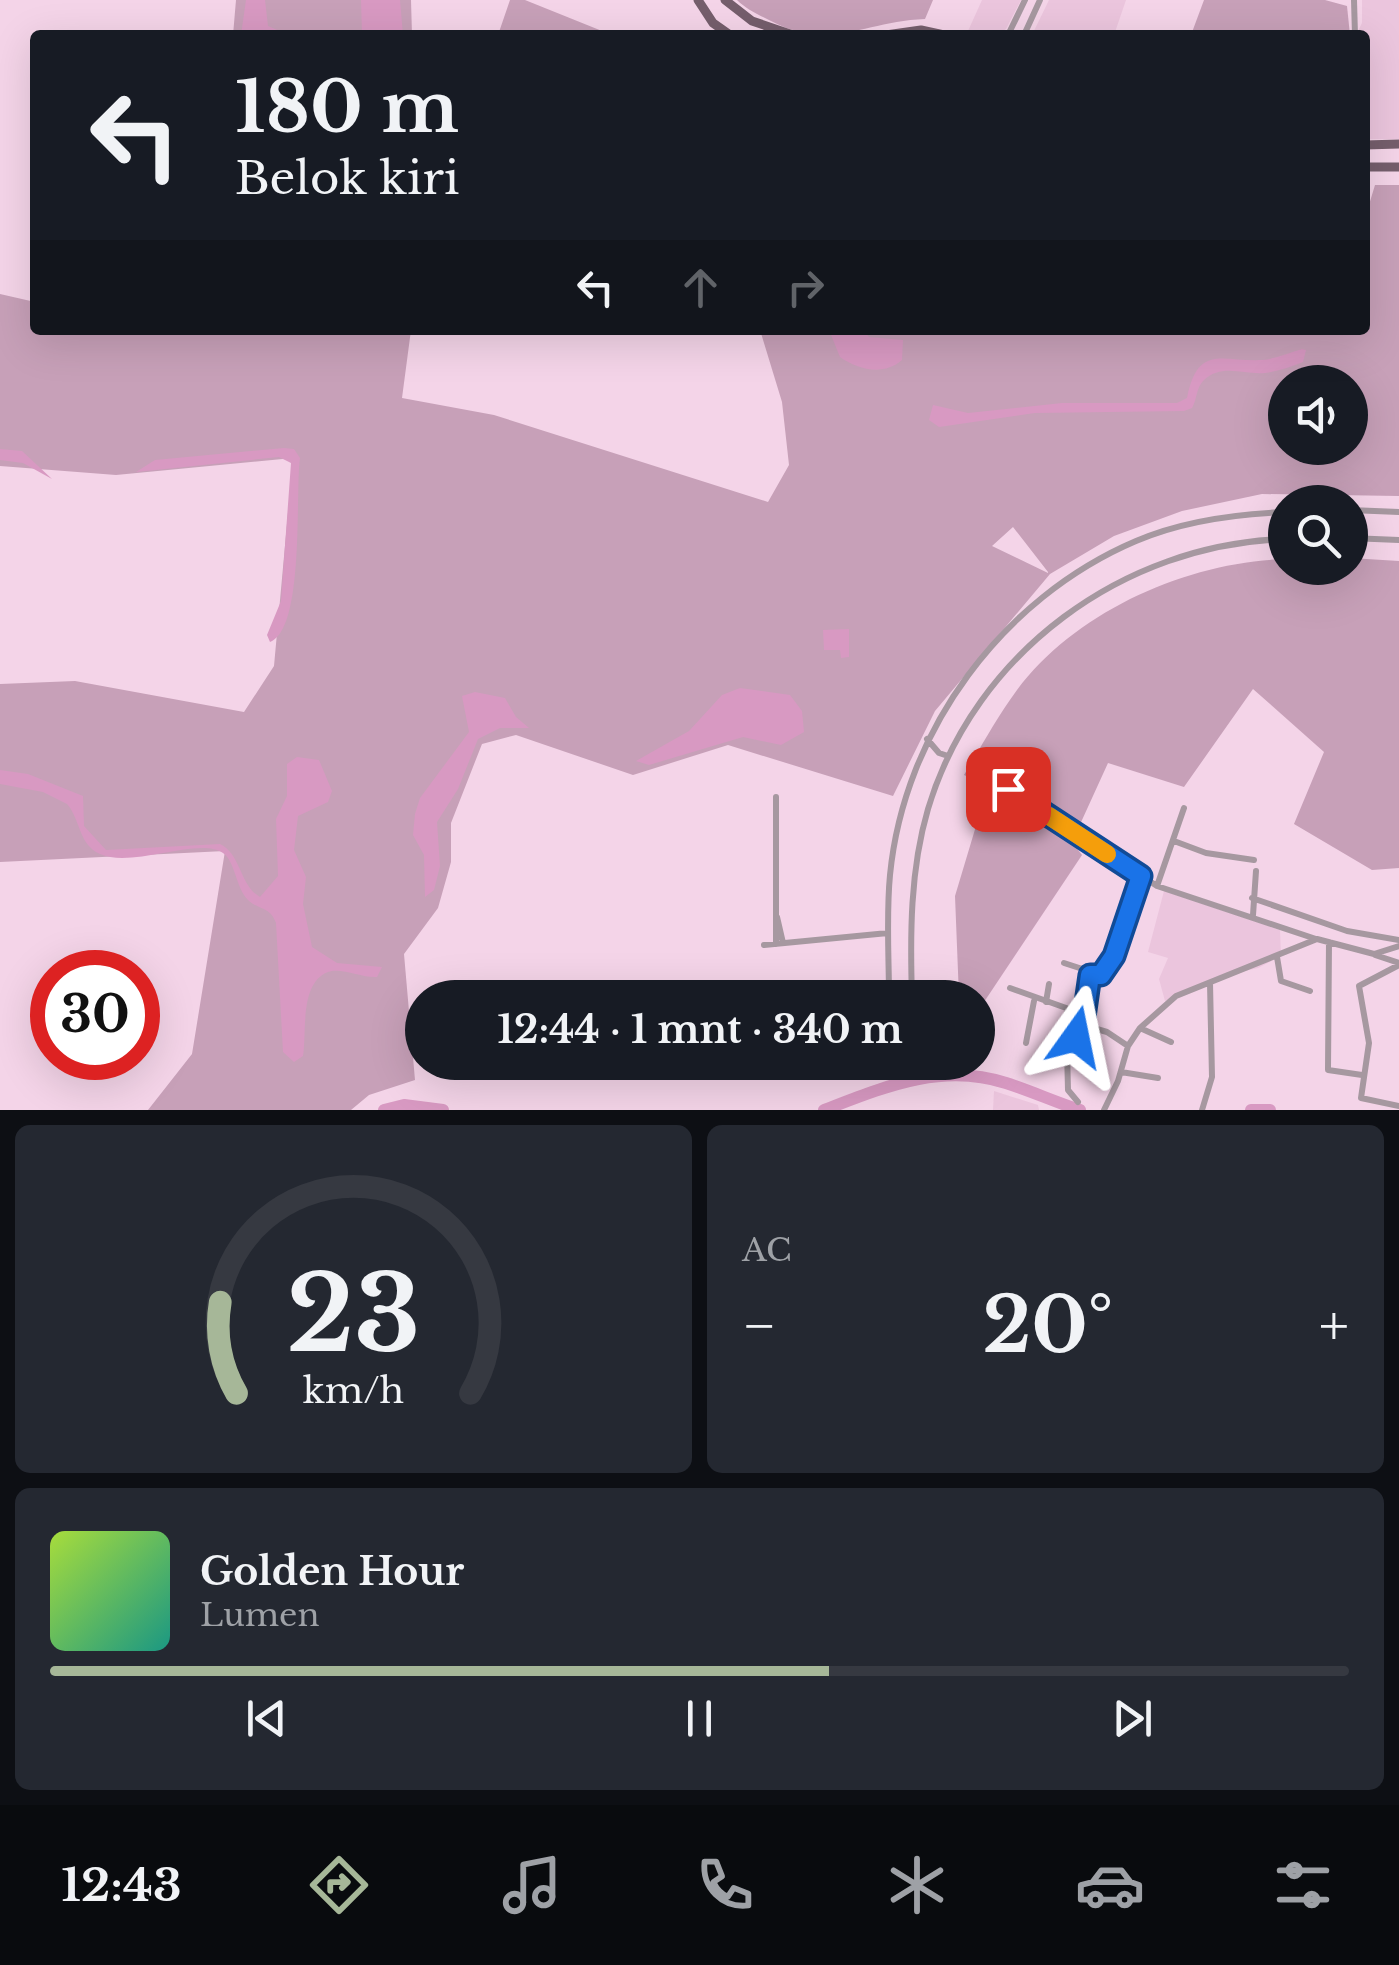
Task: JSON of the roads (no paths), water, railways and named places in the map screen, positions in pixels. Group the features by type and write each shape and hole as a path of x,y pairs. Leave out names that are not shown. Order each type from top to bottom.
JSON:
{"main road":[{"path":"698,0 712,23 722,30"},
{"path":"724,0 752,21 778,30"},
{"path":"1370,145 1399,144"},
{"path":"1370,167 1399,167"}],"street":[{"path":"1011,30 1026,0"},
{"path":"1026,30 1040,0"},
{"path":"1354,0 1355,30"},
{"path":"1019,14 1031,19"},
{"path":"1368,511 1399,512"},
{"path":"889,980 890,874 902,811 927,739 944,705 980,658 1081,570 1136,540 1193,522 1268,514"},
{"path":"1368,539 1399,540"},
{"path":"912,980 914,875 926,813 948,756 1007,670 1048,628 1148,565 1197,550 1268,541"},
{"path":"927,739 939,754 948,756"},
{"path":"1008,789 1157,883 1399,943"},
{"path":"776,797 779,943"},
{"path":"1157,883 1184,808"},
{"path":"1174,841 1206,853 1254,860"},
{"path":"1253,907 1256,871"},
{"path":"1064,963 1090,975 1101,975 1114,956 1141,876"},
{"path":"1253,907 1317,939 1399,964"},
{"path":"764,945 888,933"},
{"path":"1104,1110 1128,1046 1140,1028 1176,996 1317,939"},
{"path":"1329,941 1328,1070 1362,1075"},
{"path":"1374,954 1399,943"},
{"path":"1277,957 1282,982 1310,991"},
{"path":"1399,964 1360,983 1369,1043 1362,1075 1362,1100 1383,1107 1399,1106"},
{"path":"1067,1050 1083,1024 1090,975"},
{"path":"1202,1110 1212,1077 1210,982"},
{"path":"1046,1002 1049,984"},
{"path":"1010,988 1034,1000 1083,1014"},
{"path":"1026,1044 1034,1000"},
{"path":"1067,1009 1068,1090 1078,1102"},
{"path":"1083,1024 1108,1032 1128,1046"},
{"path":"1140,1028 1172,1042"},
{"path":"1121,1072 1158,1078"}],"waterway":[{"path":"824,1110 914,1080 959,1075 1006,1083 1080,1110"},
{"path":"384,1110 404,1105 443,1110"},
{"path":"1251,1110 1270,1110"}]}
